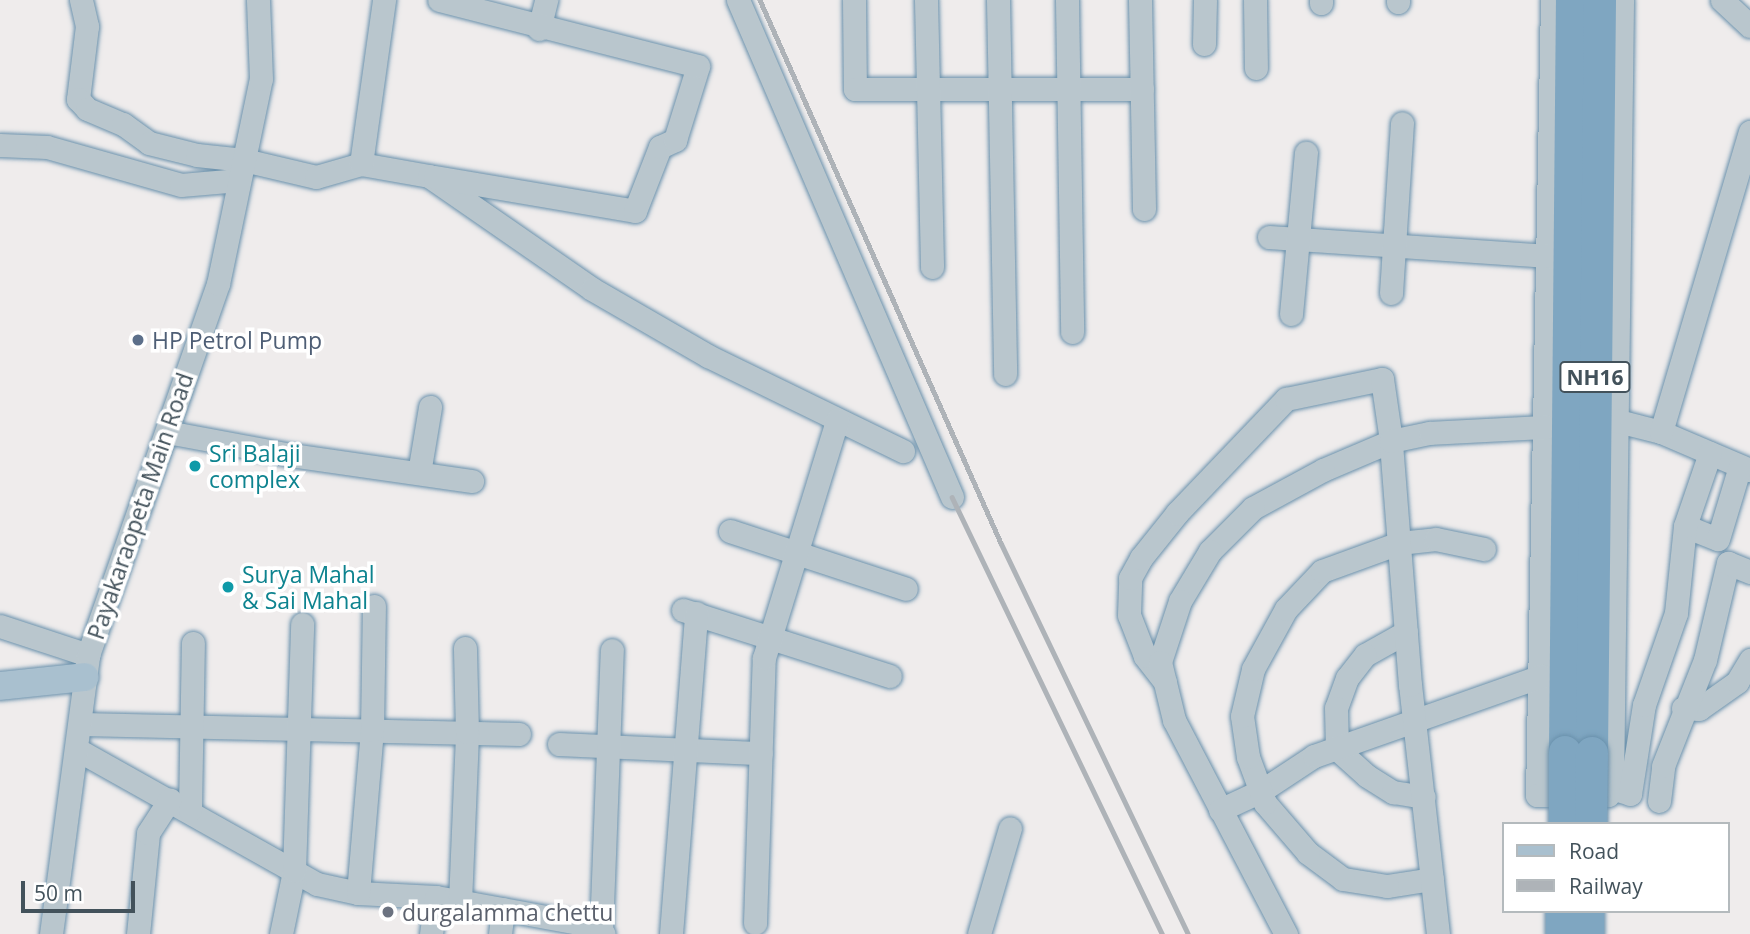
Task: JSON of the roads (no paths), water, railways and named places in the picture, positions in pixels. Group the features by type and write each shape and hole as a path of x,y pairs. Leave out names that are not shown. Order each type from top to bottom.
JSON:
{"highway":[{"name":"NH16","path":"1572,0 1578,752 1591,822"},
{"name":"NH16","path":"1565,822 1578,752 1600,0"},
{"path":"1562,913 1562,934"},
{"path":"1588,913 1588,934"}],"main road":[{"path":"0,686 87,666"}],"street":[{"path":"81,0 87,26 78,99 87,109 123,124 149,143 242,170 316,177 361,164 635,211 660,147 675,140 698,65 539,29 439,0"},
{"name":"Payakaraopeta Main Road","path":"51,934 82,724 87,666 218,284 261,79 258,0"},
{"path":"361,164 384,0"},
{"path":"539,29 546,0"},
{"path":"738,0 952,496"},
{"path":"854,0 855,89 1142,89"},
{"path":"926,0 932,267"},
{"path":"998,0 1005,374"},
{"path":"1067,0 1072,332"},
{"path":"1140,0 1144,209"},
{"path":"1204,44 1205,0"},
{"path":"1255,0 1256,68"},
{"path":"1552,0 1537,795 1608,795 1612,788 1614,420 1622,0"},
{"path":"1722,0 1750,26"},
{"path":"1391,293 1402,124"},
{"path":"1661,432 1750,132"},
{"path":"0,145 47,147 181,185 242,170"},
{"path":"1291,314 1306,153"},
{"path":"429,176 592,289 708,356 836,421 904,451"},
{"path":"1269,237 1548,256"},
{"path":"1165,682 1145,656 1129,615 1130,579 1177,513 1286,399 1382,379 1391,441 1414,719 1438,934"},
{"path":"419,473 430,407"},
{"path":"1614,420 1661,432 1745,468 1718,539 1728,563 1705,660 1662,766 1659,801"},
{"path":"755,923 764,658 836,421"},
{"path":"1286,934 1174,720 1160,662 1180,601 1210,551 1252,508 1323,470 1391,441 1430,433 1546,427"},
{"path":"167,432 472,481"},
{"path":"1612,788 1630,794 1644,705 1676,613 1685,526 1710,453"},
{"path":"1685,526 1718,539"},
{"path":"730,531 906,589"},
{"path":"1432,879 1387,886 1343,879 1308,853 1265,803 1248,757 1242,716 1253,668 1286,609 1322,571 1399,543 1436,539 1484,549"},
{"path":"1728,563 1750,572"},
{"path":"358,893 372,730 374,606"},
{"path":"670,934 684,750 689,611 890,676"},
{"path":"281,934 294,871 302,624"},
{"path":"0,626 87,666"},
{"path":"1406,632 1365,655 1347,678 1336,708 1338,748 1367,776 1393,792 1424,797"},
{"path":"138,934 148,833 180,805 192,725 193,643"},
{"path":"460,902 467,732 465,648"},
{"path":"78,750 317,884 358,893 436,897 584,924 603,933 612,650"},
{"path":"1684,708 1699,709 1728,688 1750,660"},
{"path":"1220,810 1261,791 1314,756 1541,676"},
{"path":"82,724 519,734"},
{"path":"559,744 761,753"},
{"path":"979,934 1010,828"},
{"path":"430,934 436,897"},
{"path":"500,934 503,909"}],"railway":[{"path":"760,0 1001,543 1188,934"},
{"path":"952,497 1162,934"}],"place":[{"name":"HP Petrol Pump","path":"138,340"},
{"name":"Sri Balaji complex","path":"195,466"},
{"name":"Surya Mahal & Sai Mahal","path":"228,587"},
{"name":"durgalamma chettu","path":"388,912"}]}
